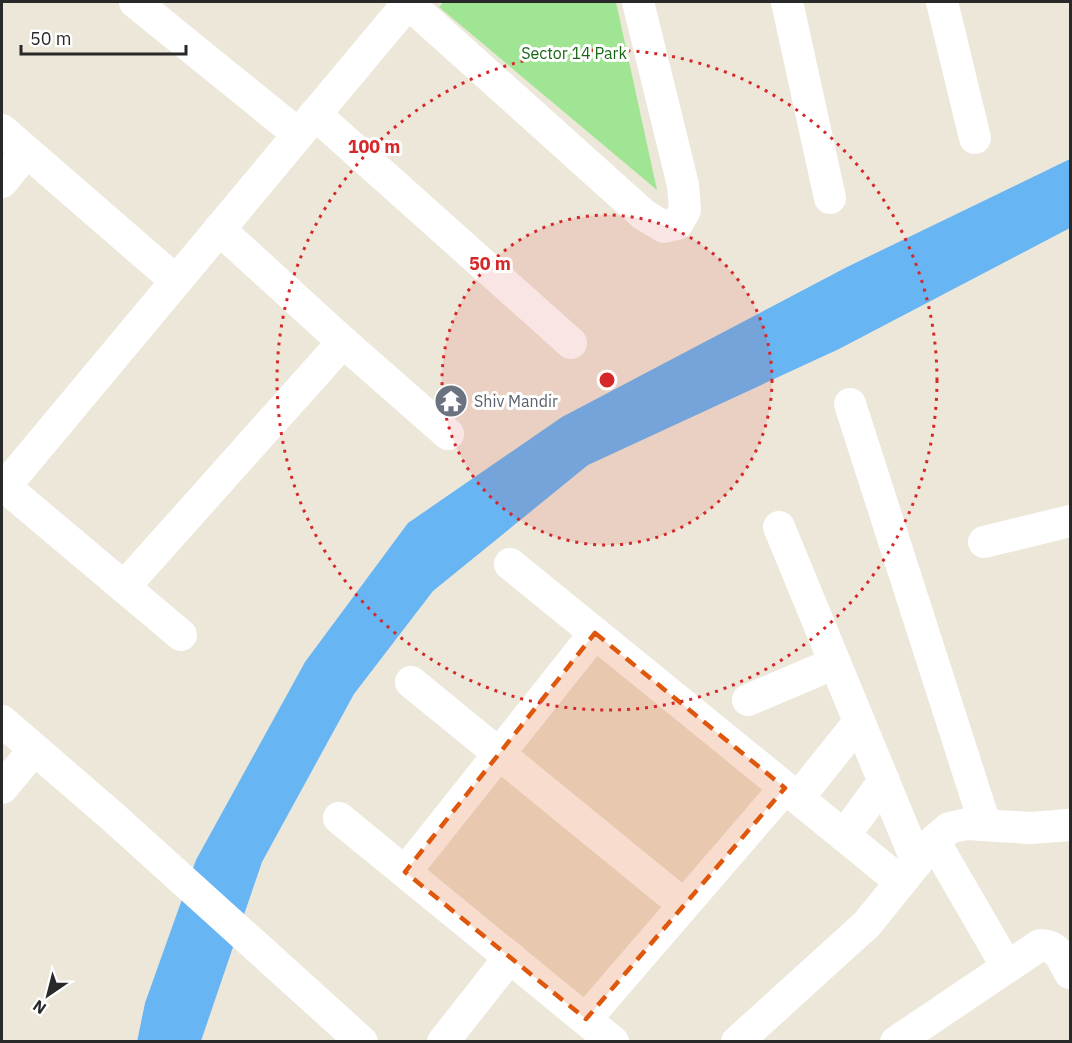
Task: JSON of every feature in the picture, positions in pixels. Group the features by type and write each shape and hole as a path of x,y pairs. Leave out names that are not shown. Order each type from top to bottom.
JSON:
{"street":[{"path":"135,2 307,124 571,343"},
{"path":"181,635 3,488 408,2 644,215 664,227 677,224 685,210 682,185 638,2"},
{"path":"787,2 830,198"},
{"path":"942,2 975,138"},
{"path":"2,130 176,281"},
{"path":"2,182 26,152"},
{"path":"219,229 448,434"},
{"path":"124,587 344,342"},
{"path":"850,404 985,824"},
{"path":"984,542 1071,521"},
{"path":"779,527 917,862 1007,968"},
{"path":"510,564 844,836 917,862"},
{"path":"405,872 595,633"},
{"path":"748,700 835,663"},
{"path":"411,682 684,905"},
{"path":"2,721 113,817 362,1041"},
{"path":"586,1019 684,905 859,722"},
{"path":"2,788 34,750"},
{"path":"844,836 884,781"},
{"path":"339,818 613,1041"},
{"path":"737,1041 867,924 917,862 949,828 967,824 1030,828 1071,825"},
{"path":"896,1041 1040,945 1048,945 1057,950 1071,973"},
{"path":"444,1041 510,957"}],"highlighted area":[{"path":"595,633 785,788 586,1019 405,872"}],"green space":[{"name":"Sector 14 Park","path":"444,2 616,2 657,190 439,7"}],"water":[{"path":"1070,159 1070,228 839,349 588,465 433,591 354,694 262,862 201,1041 137,1042 145,1003 196,860 305,662 408,523 562,417 847,267"}],"place":[{"name":"Shiv Mandir","path":"451,401"}]}
